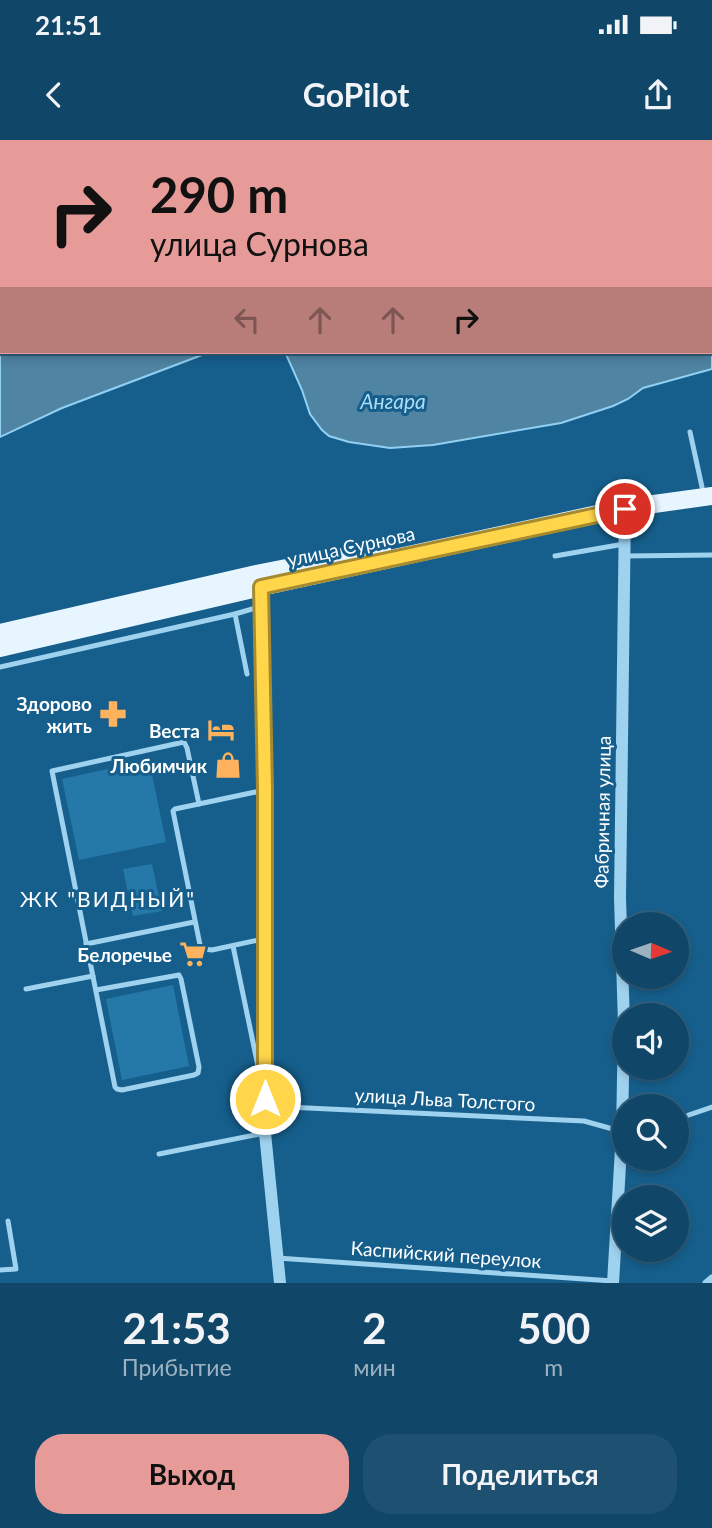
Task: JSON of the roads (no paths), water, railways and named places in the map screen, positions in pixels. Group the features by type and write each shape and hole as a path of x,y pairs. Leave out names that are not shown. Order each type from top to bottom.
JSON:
{"main road":[{"name":"улица Сурнова","path":"0,648 261,587 709,489"},
{"name":"улица Сурнова","path":"0,633 256,574 626,500 709,489"}],"street":[{"name":"Фабричная улица","path":"623,1094 620,898 625,509"},
{"path":"261,587 265,790 265,1133 280,1283"},
{"name":"Фабричная улица","path":"613,1282 620,1171"},
{"path":"706,1283 712,1278"}],"lane":[{"path":"691,432 709,489"},
{"path":"555,556 624,550 712,555"},
{"path":"0,667 262,606"},
{"path":"235,614 247,674"},
{"path":"96,990 179,975 199,1067 198,1073 122,1090 117,1089 114,1084 52,771 184,743 199,804"},
{"path":"264,939 212,950 205,949 198,942 173,811 265,790"},
{"path":"86,944 194,922"},
{"path":"233,946 265,1102"},
{"path":"26,989 93,976"},
{"name":"улица Льва Толстого","path":"265,1102 584,1121 612,1128"},
{"path":"689,1115 712,1107"},
{"path":"159,1154 265,1133"},
{"path":"0,1270 16,1269 8,1221"},
{"name":"Каспийский переулок","path":"277,1258 613,1282"}],"water":[{"path":"0,354 205,354 62,408 0,437"},
{"name":"Ангара","path":"286,354 712,354 712,369 643,388 613,406 561,423 433,445 390,448 329,436 310,414"}],"place":[{"name":"Здорово жить","path":"113,714"},
{"name":"Веста","path":"221,730"},
{"name":"Любимчик","path":"228,765"},
{"name":"Белоречье","path":"193,954"}],"district":[{"name":"ЖК \"ВИДНЫЙ\"","path":"108,898"}]}
